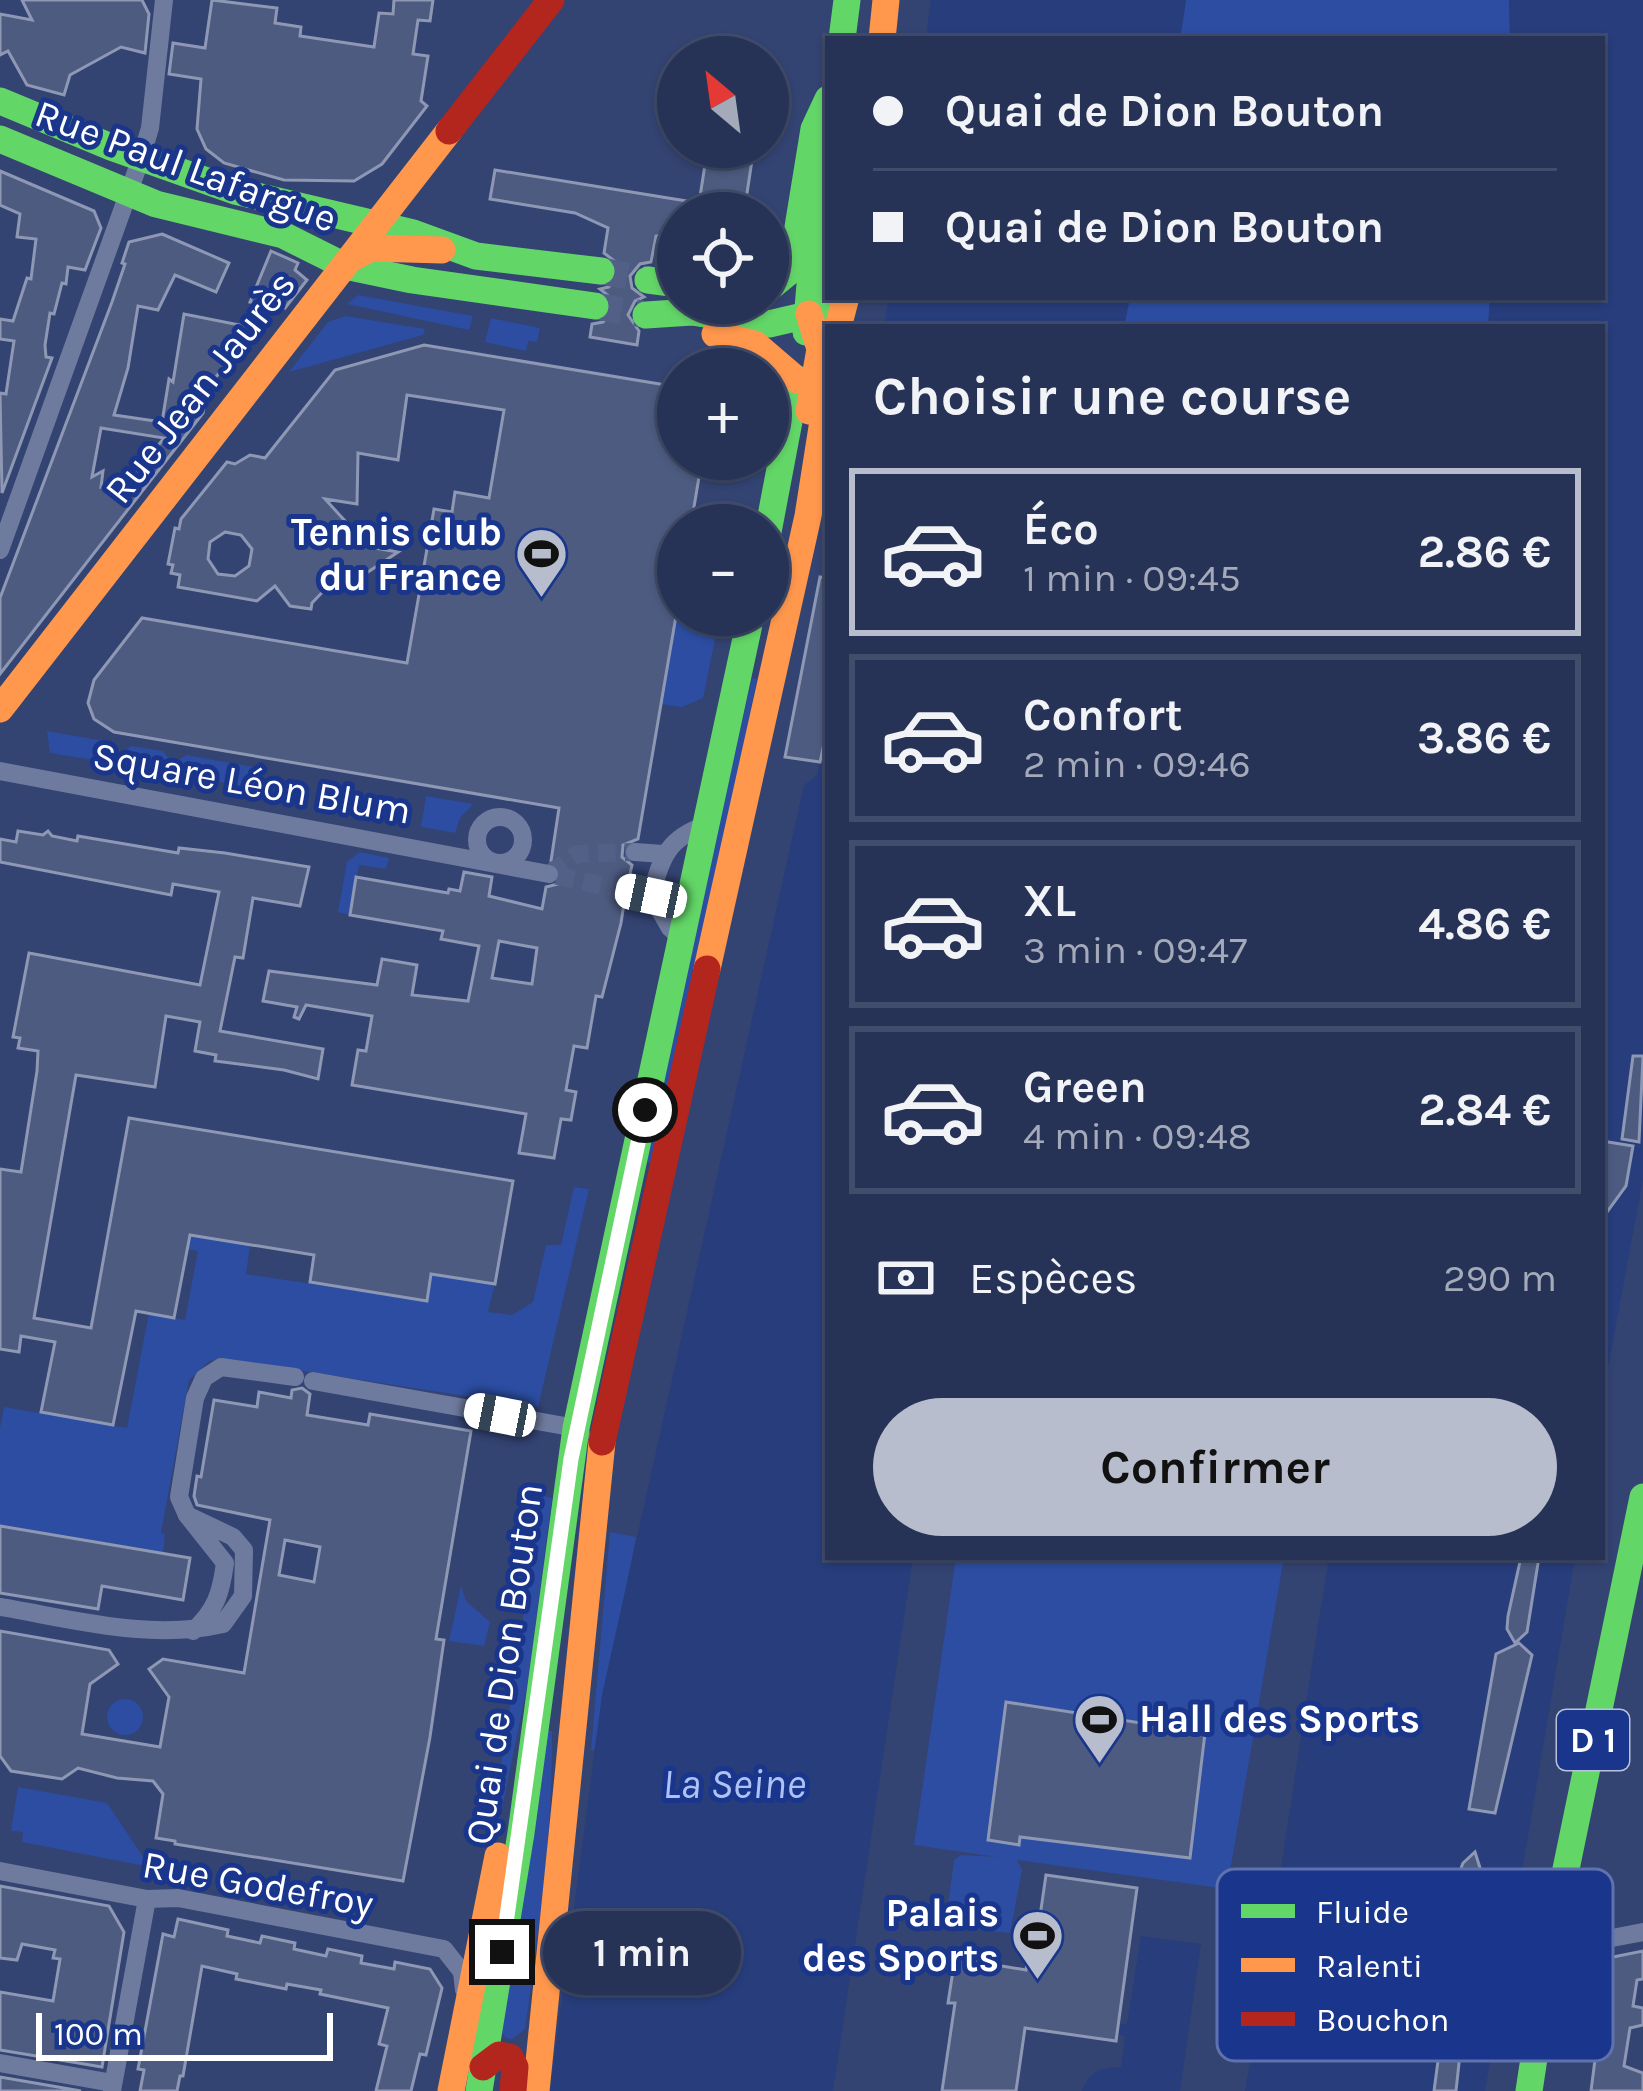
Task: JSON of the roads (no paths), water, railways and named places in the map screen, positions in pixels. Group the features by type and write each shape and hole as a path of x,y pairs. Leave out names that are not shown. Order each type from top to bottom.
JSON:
{"main road":[{"name":"Rue Jean Jaurès","path":"0,709 551,0"},
{"path":"842,36 847,0"},
{"path":"882,36 886,0"},
{"name":"Rue Paul Lafargue","path":"0,101 235,191 413,233 453,250"},
{"path":"789,272 814,129 825,105"},
{"name":"Rue Paul Lafargue","path":"0,140 130,195 283,235 345,266 595,306"},
{"name":"Quai de Dion Bouton","path":"773,504 809,314 825,177"},
{"path":"182,211 236,209 338,238 359,235 376,224"},
{"path":"345,266 371,248 453,250 601,271"},
{"path":"557,301 564,267"},
{"path":"648,280 657,281"},
{"path":"789,303 809,314"},
{"path":"797,380 749,341 644,315 692,312 769,324 842,310"},
{"name":"Quai de Dion Bouton","path":"761,721 764,650 822,343 820,328 809,314"},
{"name":"Quai de Dion Bouton","path":"536,2091 599,1456 808,516 825,408"},
{"name":"Quai de Dion Bouton","path":"481,2079 576,1428 746,636"},
{"name":"D 1","path":"1567,1869 1638,1552 1643,1498"},
{"path":"451,2091 519,1750 534,1731"},
{"path":"517,2091 537,1971 550,1948"},
{"path":"481,2079 499,2055 510,2057 517,2091"},
{"name":"D 1","path":"1528,2091 1533,2061"}],"street":[{"path":"0,550 150,128 164,0"},
{"name":"Square Léon Blum","path":"0,771 548,874"},
{"path":"651,896 663,854 686,833 706,825"},
{"path":"635,852 663,854"},
{"path":"627,890 651,896 683,940"},
{"path":"0,1607 158,1633 223,1624 243,1596 244,1550 233,1537 187,1515 179,1496 195,1398 204,1378 221,1367 576,1428 599,1456"},
{"name":"Rue Godefroy","path":"0,1871 147,1899 178,1898 444,1949"},
{"path":"0,2063 113,2087 147,1899"},
{"path":"1613,1938 1643,1932"},
{"path":"460,1934 444,1949 462,1972 466,2004"}],"water":[{"path":"931,0 1186,0 1180,36 926,36"},
{"path":"1509,0 1643,0 1643,1179 1605,1384 1605,324 1488,324 1490,300 1605,300 1605,36 1510,36"},
{"path":"888,300 1129,300 1125,324 884,324"},
{"name":"La Seine","path":"825,739 825,1560 913,1560 833,2091 550,2091 602,1695 804,785 817,776"},
{"path":"1329,1560 1574,1560 1522,1869 1281,1869"},
{"path":"1141,1936 1201,1944 1180,2091 1082,2091 1097,2072 1121,2067 1125,2036 1117,2034 1118,2024 1127,2024"},
{"path":"1250,2061 1490,2061 1485,2091 1245,2091"}],"tunnel":[{"path":"601,271 648,280"},
{"path":"595,306 642,314"},
{"path":"627,891 549,874 577,854 635,852"}],"place":[{"name":"Tennis club du France","path":"541,600"},
{"name":"Hall des Sports","path":"1100,1765"},
{"name":"Palais des Sports","path":"1038,1981"}]}
